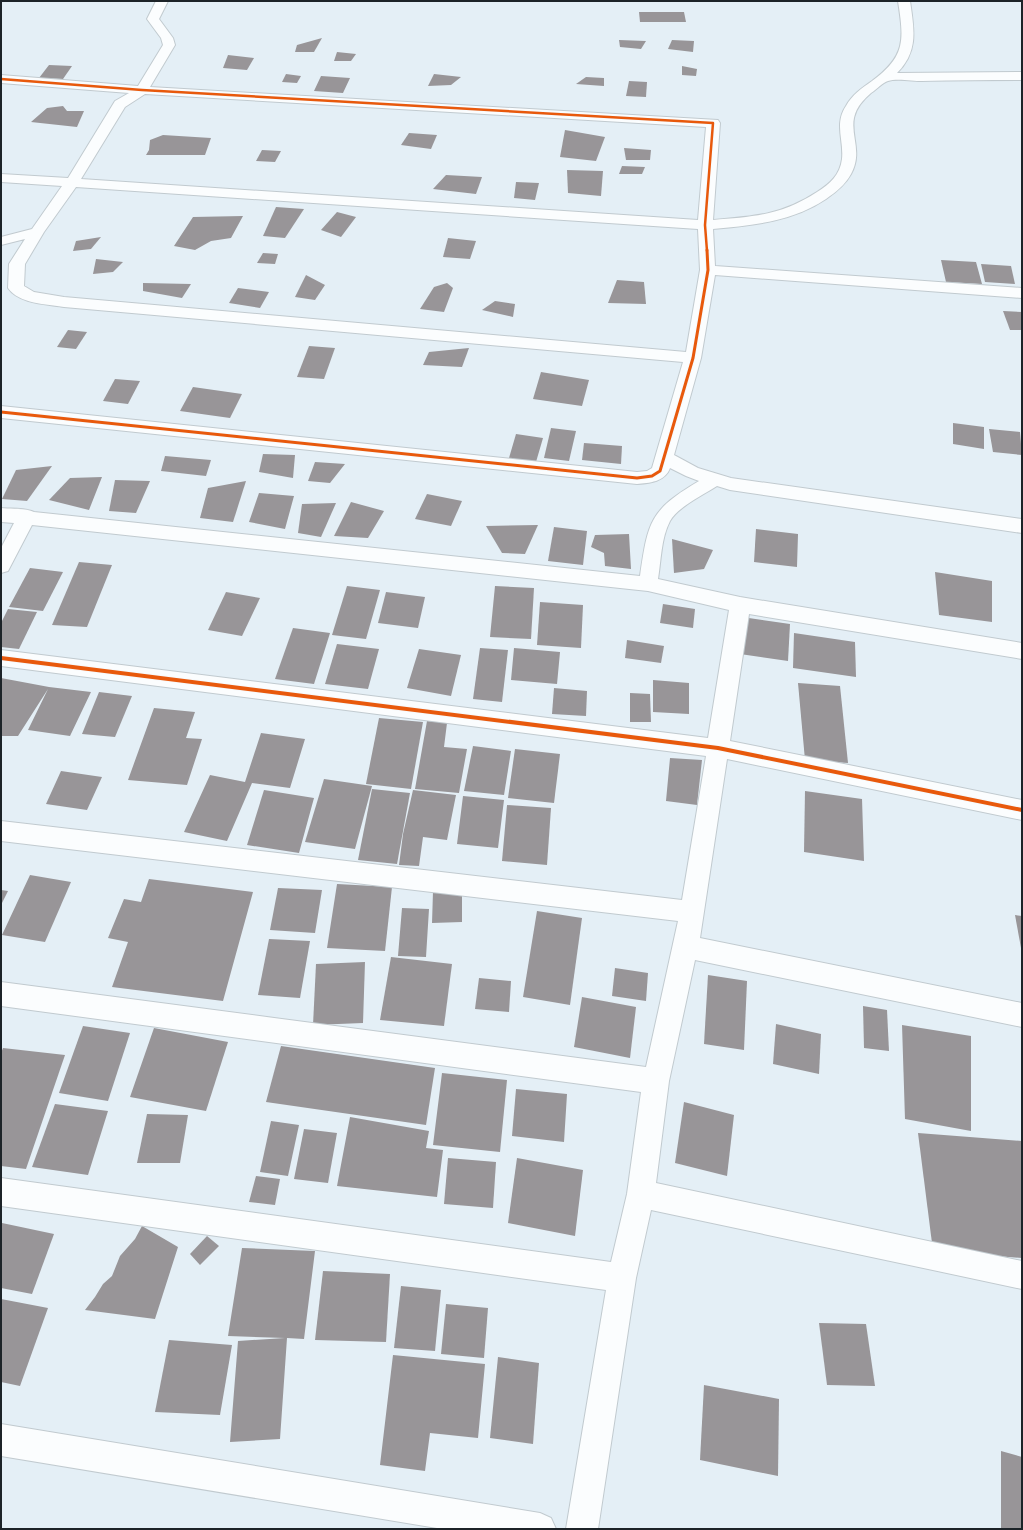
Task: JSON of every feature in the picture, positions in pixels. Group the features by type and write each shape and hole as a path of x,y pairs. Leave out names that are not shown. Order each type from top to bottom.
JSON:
{"street":[{"path":"162,1 153,19 166,35 169,45 142,90 120,104 71,184 37,232 12,261 16,288 29,296 42,299 693,358"},
{"path":"1,178 71,184 705,225 776,217 804,207 835,186 847,170 850,160 846,122 849,111 866,91 887,77 902,61 908,46 909,36 904,1"},
{"path":"887,77 1022,76"},
{"path":"1,80 108,88 713,123 705,225 708,270 693,358 664,458 660,470 655,475 637,478 1,412"},
{"path":"108,88 120,104"},
{"path":"1,241 37,232"},
{"path":"708,270 1022,293"},
{"path":"664,458 692,472 730,484 1022,526"},
{"path":"648,584 658,529 664,515 674,506 714,480"},
{"path":"1,514 648,584 740,605 1022,650"},
{"path":"1,566 27,516"},
{"path":"582,1529 622,1278 641,1194 656,1081 686,947 692,912 740,605"},
{"path":"1,658 718,748 1022,810"},
{"path":"1,831 692,912"},
{"path":"686,947 1022,1014"},
{"path":"1,994 656,1081"},
{"path":"1,1192 622,1278"},
{"path":"641,1194 1022,1275"},
{"path":"1,1440 540,1529"}],"building":[{"path":"639,12 684,12 686,22 640,22"},
{"path":"322,38 314,52 295,52 297,45"},
{"path":"619,40 646,41 641,49 620,47"},
{"path":"672,40 694,41 693,52 668,49"},
{"path":"337,52 356,54 351,61 334,61"},
{"path":"228,55 254,58 247,70 223,68"},
{"path":"49,65 72,66 63,79 39,78"},
{"path":"682,66 697,69 696,76 682,75"},
{"path":"286,74 301,76 297,83 282,82"},
{"path":"434,74 461,77 451,85 428,86"},
{"path":"321,76 350,78 343,93 314,91"},
{"path":"586,77 604,78 604,86 576,84"},
{"path":"629,81 647,82 646,97 626,96"},
{"path":"63,106 67,111 84,111 77,127 31,122 47,108"},
{"path":"565,130 605,137 596,161 560,157"},
{"path":"409,133 437,135 431,149 401,145"},
{"path":"163,135 211,138 205,155 146,155 149,150 150,140"},
{"path":"624,148 651,150 650,160 626,160"},
{"path":"262,150 281,151 275,162 256,161"},
{"path":"622,166 645,167 642,174 619,174"},
{"path":"567,170 603,171 601,196 568,193"},
{"path":"446,175 482,177 476,194 433,189"},
{"path":"516,182 539,183 535,200 514,198"},
{"path":"276,207 304,209 285,238 263,236"},
{"path":"337,212 356,217 341,237 321,230"},
{"path":"243,216 231,238 211,241 195,250 174,246 193,217"},
{"path":"101,237 91,249 73,251 76,241"},
{"path":"448,238 476,241 470,259 443,257"},
{"path":"263,253 278,254 275,264 257,263"},
{"path":"96,259 123,262 113,272 93,274"},
{"path":"941,260 976,262 982,284 946,282"},
{"path":"981,264 1011,266 1015,284 985,282"},
{"path":"306,275 325,285 315,300 295,297"},
{"path":"617,280 644,282 646,304 608,303"},
{"path":"143,283 191,284 182,298 143,291"},
{"path":"447,283 453,288 444,312 420,309 434,287"},
{"path":"238,288 269,292 260,308 229,303"},
{"path":"495,301 515,304 513,317 482,310"},
{"path":"1003,311 1022,312 1022,330 1010,330"},
{"path":"68,330 87,332 76,349 57,347"},
{"path":"309,346 335,348 324,379 297,377"},
{"path":"469,348 462,367 423,365 429,352"},
{"path":"541,372 589,380 582,406 533,399"},
{"path":"115,379 140,381 128,404 103,401"},
{"path":"193,387 242,394 230,418 180,411"},
{"path":"953,423 984,427 984,449 953,444"},
{"path":"551,428 576,431 569,461 544,458"},
{"path":"989,429 1020,432 1022,455 993,452"},
{"path":"516,434 543,438 536,462 509,458"},
{"path":"584,443 622,446 621,464 582,460"},
{"path":"263,454 295,455 293,478 259,472"},
{"path":"165,456 211,460 206,476 161,471"},
{"path":"315,462 345,464 330,483 308,481"},
{"path":"52,466 27,501 2,499 16,470"},
{"path":"102,477 89,510 49,500 70,478"},
{"path":"115,480 150,481 136,513 109,511"},
{"path":"246,481 233,522 200,518 208,488"},
{"path":"259,493 294,496 285,529 249,522"},
{"path":"427,494 462,501 451,526 415,519"},
{"path":"351,502 384,511 368,538 334,536"},
{"path":"336,503 321,537 298,533 302,504"},
{"path":"538,525 525,554 502,553 486,526"},
{"path":"554,527 587,531 583,565 548,561"},
{"path":"756,529 798,534 797,567 754,562"},
{"path":"629,534 631,569 605,566 604,553 591,547 595,535"},
{"path":"672,539 713,550 704,569 674,573"},
{"path":"79,562 112,565 87,627 52,625"},
{"path":"30,568 63,572 43,611 9,607"},
{"path":"935,572 992,581 992,622 939,615"},
{"path":"347,586 380,590 366,639 332,635"},
{"path":"495,586 534,588 531,639 490,637"},
{"path":"226,592 260,598 242,636 208,630"},
{"path":"386,592 425,597 418,628 378,623"},
{"path":"540,602 583,605 581,648 537,645"},
{"path":"663,604 695,609 693,628 660,623"},
{"path":"8,609 37,612 19,649 1,647 1,623"},
{"path":"742,617 790,624 788,661 740,654"},
{"path":"293,628 330,633 314,684 275,679"},
{"path":"794,633 855,642 856,677 793,668"},
{"path":"627,640 664,646 661,663 625,658"},
{"path":"337,644 379,649 368,689 325,684"},
{"path":"480,648 508,650 502,702 473,699"},
{"path":"514,648 560,652 557,684 511,680"},
{"path":"419,649 461,655 451,696 407,688"},
{"path":"1,678 49,687 91,692 70,736 28,730 48,689 18,736 1,736"},
{"path":"653,680 689,683 689,714 653,712"},
{"path":"798,683 840,686 848,763 805,760"},
{"path":"554,688 587,691 586,716 552,714"},
{"path":"99,692 132,696 115,737 82,734"},
{"path":"630,693 650,694 651,722 630,722"},
{"path":"154,708 195,712 186,738 202,739 187,785 128,780"},
{"path":"379,718 423,722 411,789 366,784"},
{"path":"427,721 447,723 444,747 467,749 459,793 415,789"},
{"path":"261,733 305,739 290,788 252,783 227,841 184,832 210,775 245,782"},
{"path":"473,746 511,751 504,795 464,791"},
{"path":"515,749 560,754 554,803 508,798"},
{"path":"670,758 702,760 697,805 666,801"},
{"path":"61,771 102,777 87,810 46,804"},
{"path":"324,779 372,786 355,849 305,842"},
{"path":"372,789 410,793 397,864 358,860"},
{"path":"264,790 314,798 299,853 247,845"},
{"path":"413,790 456,795 447,840 423,837 419,866 399,865 403,834"},
{"path":"805,791 862,799 864,861 804,852"},
{"path":"463,796 504,800 498,848 457,844"},
{"path":"507,805 551,808 547,865 502,861"},
{"path":"30,875 71,882 45,942 2,935"},
{"path":"149,879 253,892 223,1001 112,987 128,942 108,938 124,899 141,902"},
{"path":"337,884 392,887 385,951 327,948"},
{"path":"278,888 322,890 315,933 270,930"},
{"path":"1,890 8,891 1,905"},
{"path":"433,891 462,891 462,922 432,923"},
{"path":"402,908 429,909 426,957 398,956"},
{"path":"537,911 582,918 570,1005 523,997"},
{"path":"1015,915 1022,916 1022,948 1021,948"},
{"path":"269,939 310,941 300,998 258,995"},
{"path":"391,957 452,964 444,1026 380,1020"},
{"path":"365,962 363,1023 313,1025 316,964"},
{"path":"615,968 648,973 646,1001 612,996"},
{"path":"708,975 747,981 744,1050 704,1044"},
{"path":"479,978 511,981 509,1012 475,1009"},
{"path":"582,997 636,1007 630,1058 574,1047"},
{"path":"863,1006 887,1010 889,1051 864,1048"},
{"path":"776,1024 821,1034 819,1074 773,1064"},
{"path":"902,1025 971,1036 971,1131 905,1119"},
{"path":"83,1026 130,1033 108,1101 59,1093"},
{"path":"154,1028 228,1042 206,1111 130,1097"},
{"path":"281,1046 435,1068 426,1125 266,1102"},
{"path":"3,1048 65,1055 26,1169 1,1166 1,1053"},
{"path":"442,1073 507,1080 500,1152 433,1145"},
{"path":"516,1089 567,1094 564,1142 512,1136"},
{"path":"684,1102 734,1115 727,1176 675,1163"},
{"path":"55,1104 108,1111 88,1175 32,1167"},
{"path":"147,1114 188,1115 180,1163 137,1163"},
{"path":"350,1117 429,1131 426,1148 443,1150 437,1197 337,1186"},
{"path":"271,1121 299,1125 288,1176 260,1172"},
{"path":"304,1129 337,1133 328,1183 294,1179"},
{"path":"918,1133 1022,1141 1022,1258 933,1251"},
{"path":"448,1158 496,1162 493,1208 444,1204"},
{"path":"517,1158 583,1170 575,1236 508,1223"},
{"path":"256,1176 280,1179 275,1205 249,1202"},
{"path":"2,1223 54,1234 32,1294 1,1288"},
{"path":"142,1226 178,1247 155,1319 85,1310 103,1284 112,1276 120,1256 135,1239"},
{"path":"207,1236 219,1246 200,1265 190,1254"},
{"path":"242,1248 315,1251 304,1339 287,1338 280,1439 230,1442 238,1341 285,1338 228,1336"},
{"path":"323,1271 390,1274 386,1342 315,1340"},
{"path":"401,1286 441,1290 435,1351 394,1348"},
{"path":"1,1299 48,1308 20,1386 1,1382"},
{"path":"446,1304 488,1308 484,1358 441,1354"},
{"path":"819,1323 866,1324 875,1386 827,1385"},
{"path":"169,1340 232,1345 220,1415 155,1412"},
{"path":"393,1355 485,1364 478,1438 430,1433 425,1471 380,1465"},
{"path":"498,1357 539,1363 533,1444 490,1438"},
{"path":"704,1385 779,1399 778,1476 700,1460"},
{"path":"1001,1451 1022,1457 1022,1529 1001,1529"}],"cycle path":[{"path":"1,79 142,90 713,123 705,225 708,270 693,358 660,471 652,476 637,478 1,412"},
{"path":"1,658 718,748 1022,810"}]}
